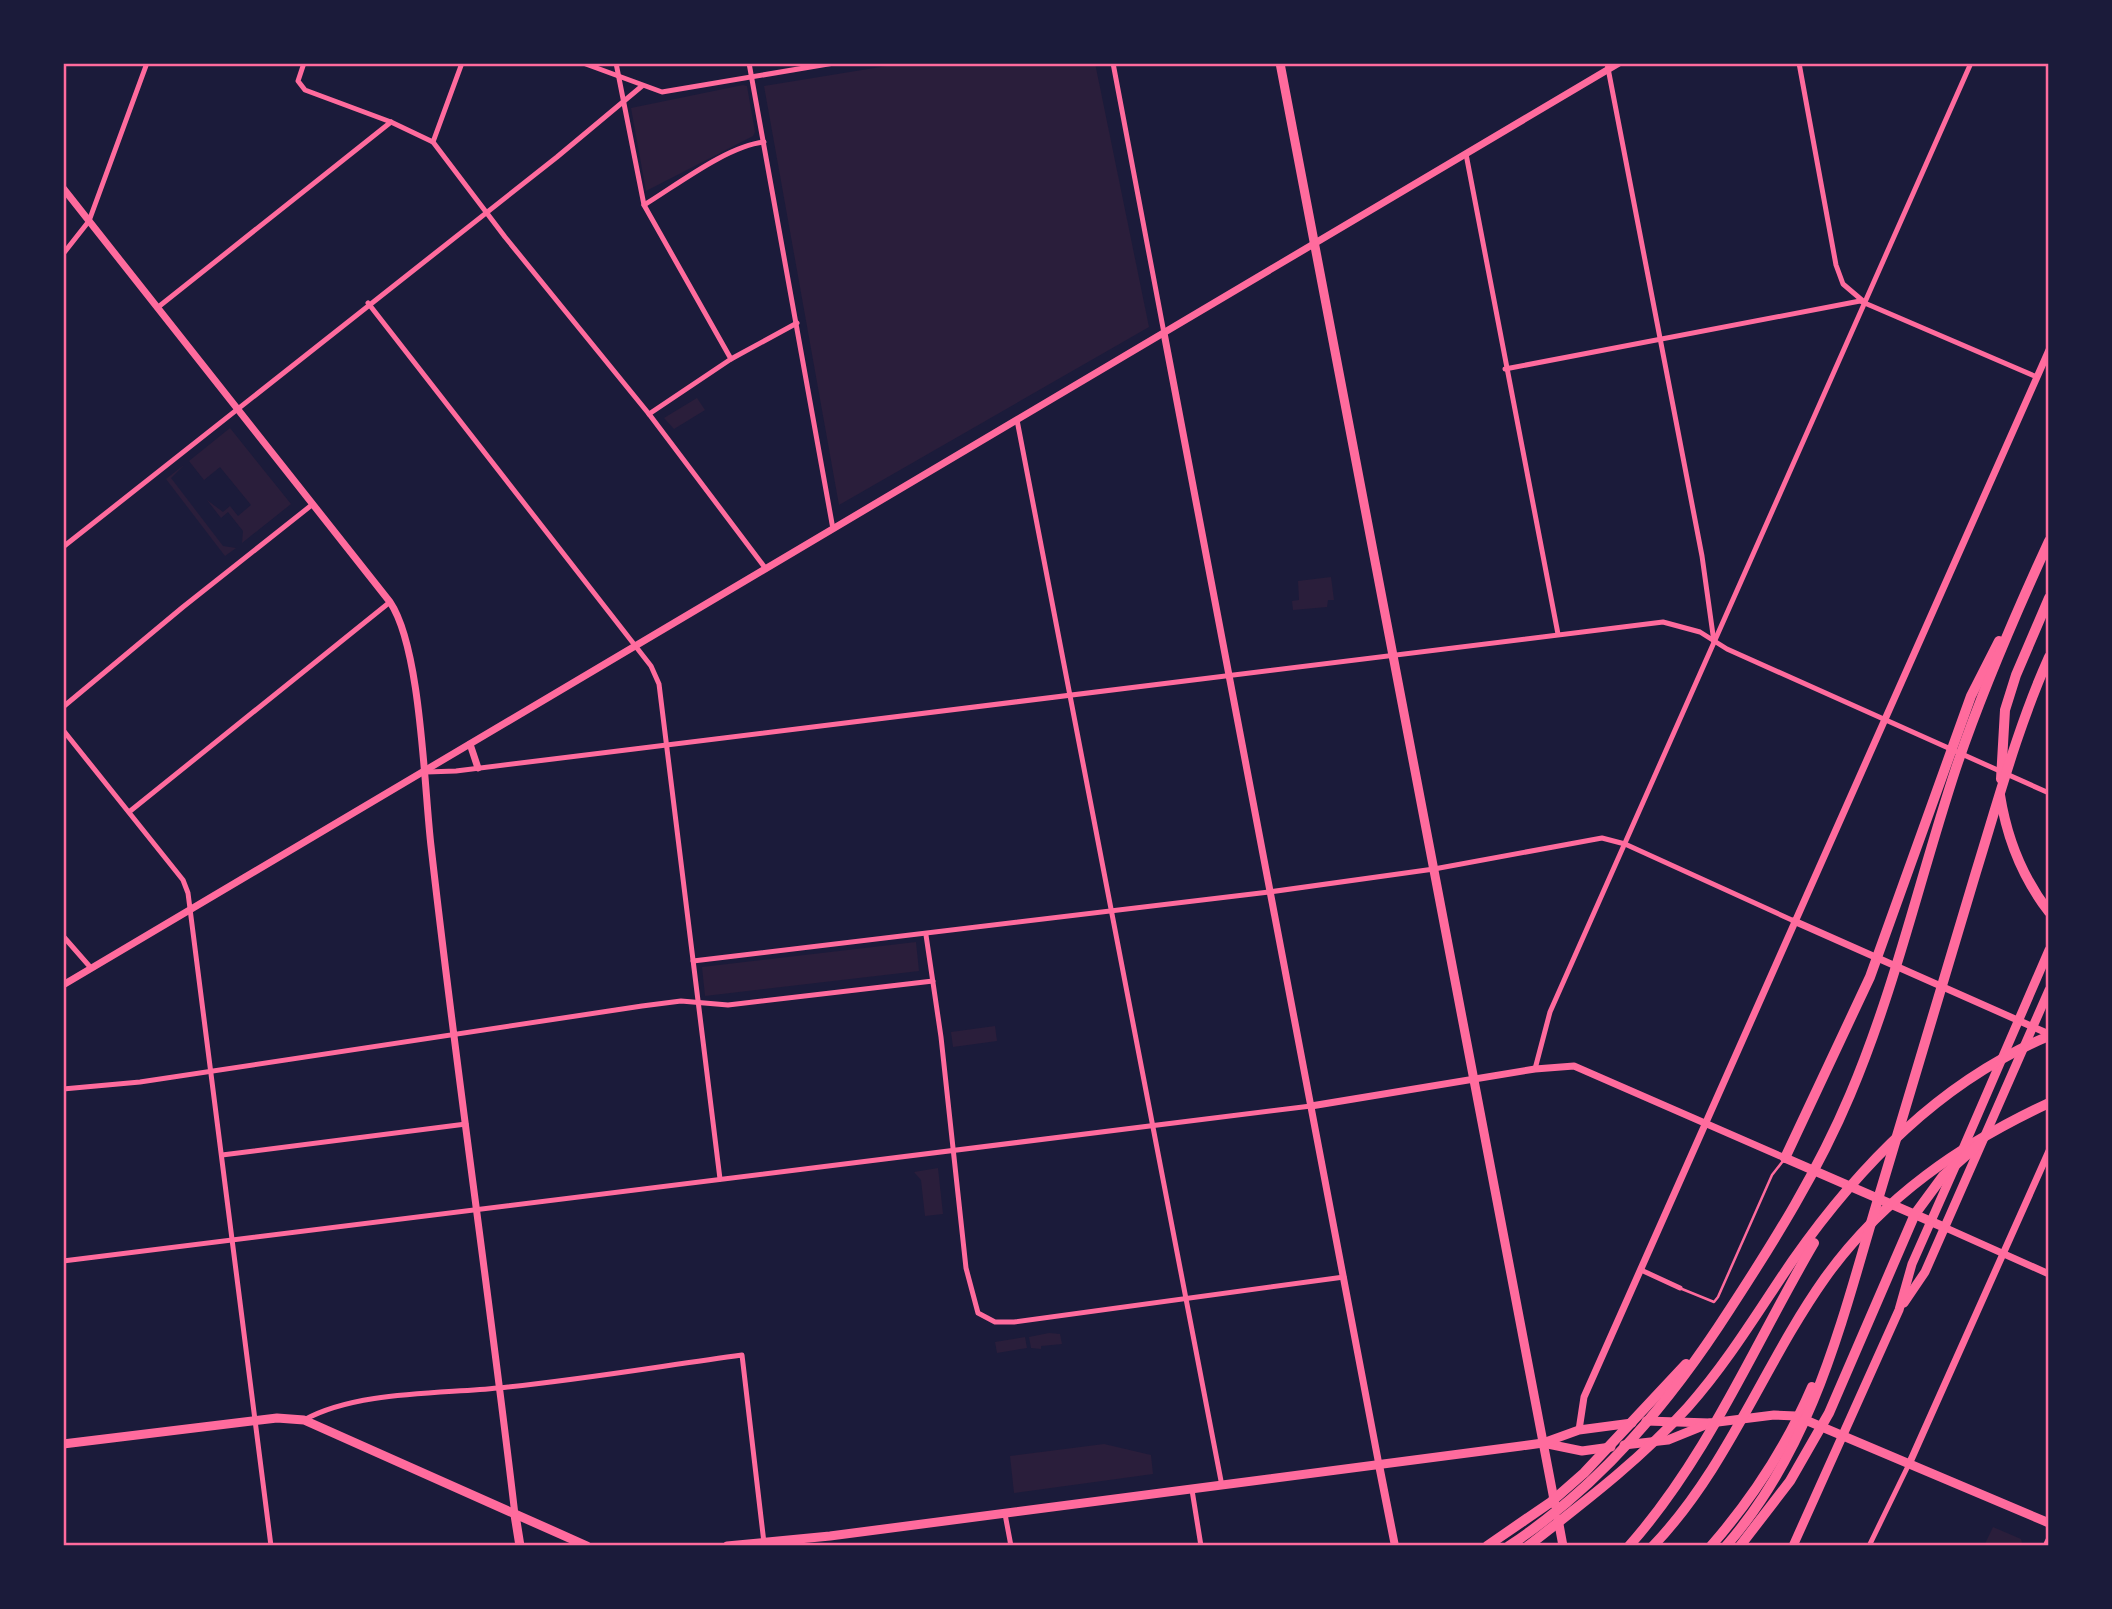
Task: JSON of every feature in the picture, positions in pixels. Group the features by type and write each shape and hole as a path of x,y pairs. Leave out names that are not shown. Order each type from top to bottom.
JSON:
{"highway":[{"path":"1785,1158 1870,977 1962,737 1971,696 2049,541"},
{"path":"2047,603 2005,710 2000,796 2004,819 2020,867 2049,912"},
{"path":"1726,1546 1764,1499 1801,1434 1841,1322 2000,792 2049,657"},
{"path":"1532,1539 1601,1471 1662,1405 1718,1328 1789,1217 1850,1096 1903,952 1950,769"},
{"path":"1509,1546 1532,1539 1642,1451 1687,1408 1708,1383 1838,1201 1861,1172 1898,1135 1980,1072 2049,1035"},
{"path":"1653,1546 1683,1511 1825,1278 1873,1220 1946,1158 2049,1103"},
{"path":"1740,1546 1790,1481 1829,1413 1914,1214 1943,1175 2008,1123"},
{"path":"1629,1546 1651,1521 1694,1460 1838,1201"},
{"path":"1711,1546 1754,1494 1771,1467 1807,1399 1841,1322"},
{"path":"1487,1546 1530,1517 1584,1473 1647,1408 1718,1328"}],"main road":[{"path":"1280,63 1563,1546"},
{"path":"1793,1546 1899,1310 1912,1265 2049,950"},
{"path":"1899,1310 1926,1272 2049,990"},
{"path":"1785,1158 1946,1228"},
{"path":"727,1546 764,1544 1005,1514 1544,1443 1579,1430 1640,1421 1710,1423 1787,1415 1811,1420 1845,1434 2049,1523"},
{"path":"63,1444 257,1421 290,1418 304,1420 587,1546"},
{"path":"1544,1443 1582,1451 1668,1440 1710,1423"},
{"path":"1379,1465 1395,1546"},
{"path":"516,1515 520,1546"}],"street":[{"path":"63,254 89,221 147,63"},
{"path":"304,63 298,81 306,90 391,122 433,142 649,414 766,569"},
{"path":"433,142 462,63"},
{"path":"583,63 642,86 671,91 834,63"},
{"path":"616,63 644,205 731,359"},
{"path":"749,63 832,529"},
{"path":"1113,63 1379,1465"},
{"path":"63,985 1466,154 1608,66 1619,63"},
{"path":"1799,63 1836,265 1843,284 1863,302 2037,377"},
{"path":"1535,1069 1550,1012 1971,63"},
{"path":"1608,66 1702,556 1714,642"},
{"path":"63,547 642,86"},
{"path":"157,308 391,122"},
{"path":"644,205 729,154 752,143 764,142"},
{"path":"1466,154 1505,369 1558,634"},
{"path":"63,188 390,602 403,626 516,1515"},
{"path":"1505,369 1863,302"},
{"path":"368,303 636,646 651,666 659,684 720,1179"},
{"path":"649,414 731,359 797,323"},
{"path":"1579,1430 1584,1397 2049,350"},
{"path":"1017,420 1072,693 1222,1486"},
{"path":"63,707 313,504"},
{"path":"129,812 390,602"},
{"path":"423,772 667,747 1072,693 1669,622 1700,632 1714,642 1883,720 2049,793"},
{"path":"63,730 183,880 191,909 271,1546"},
{"path":"470,744 478,768"},
{"path":"693,961 926,935 1434,869 1602,838 1625,844 2049,1035"},
{"path":"926,935 966,1268 975,1308 988,1320 1014,1322 1344,1277"},
{"path":"63,936 91,968"},
{"path":"63,1089 211,1072 642,1006 698,1002 728,1005 933,981"},
{"path":"63,1261 1311,1106 1535,1069 1574,1066 1785,1158"},
{"path":"222,1155 466,1124"},
{"path":"1869,1546 1910,1462 2049,1151"},
{"path":"1946,1228 2049,1274"},
{"path":"1642,1270 1680,1288"},
{"path":"304,1420 329,1408 385,1398 500,1388 743,1355 764,1544"},
{"path":"1192,1490 1201,1546"},
{"path":"1005,1514 1011,1546"},
{"path":"2046,1546 2049,1540"}],"lane":[{"path":"1680,1288 1714,1302 1772,1175 1785,1158"}],"shaded area":[{"path":"905,63 1095,63 1149,327 839,505 764,86"},
{"path":"747,86 755,132 753,136 646,191 631,108"},
{"path":"697,398 705,410 674,429 664,418"},
{"path":"230,428 291,504 242,543 243,531 228,512 221,518 207,500 223,512 230,506 238,516 251,505 220,467 204,480 189,461"},
{"path":"184,465 171,478 223,546 236,548 225,556 166,479"},
{"path":"1331,577 1334,600 1328,600 1327,607 1293,610 1292,601 1299,600 1298,581"},
{"path":"916,942 919,971 705,996 702,967"},
{"path":"995,1026 997,1041 953,1047 951,1032"},
{"path":"938,1168 943,1214 925,1216 921,1180 914,1172"},
{"path":"1060,1334 1062,1344 1041,1346 1041,1349 1031,1348 1029,1337"},
{"path":"1025,1337 1027,1348 997,1353 995,1342"},
{"path":"1104,1444 1151,1455 1153,1474 1014,1493 1010,1456"},
{"path":"1993,1527 2021,1539 2023,1546 1984,1546"}]}
